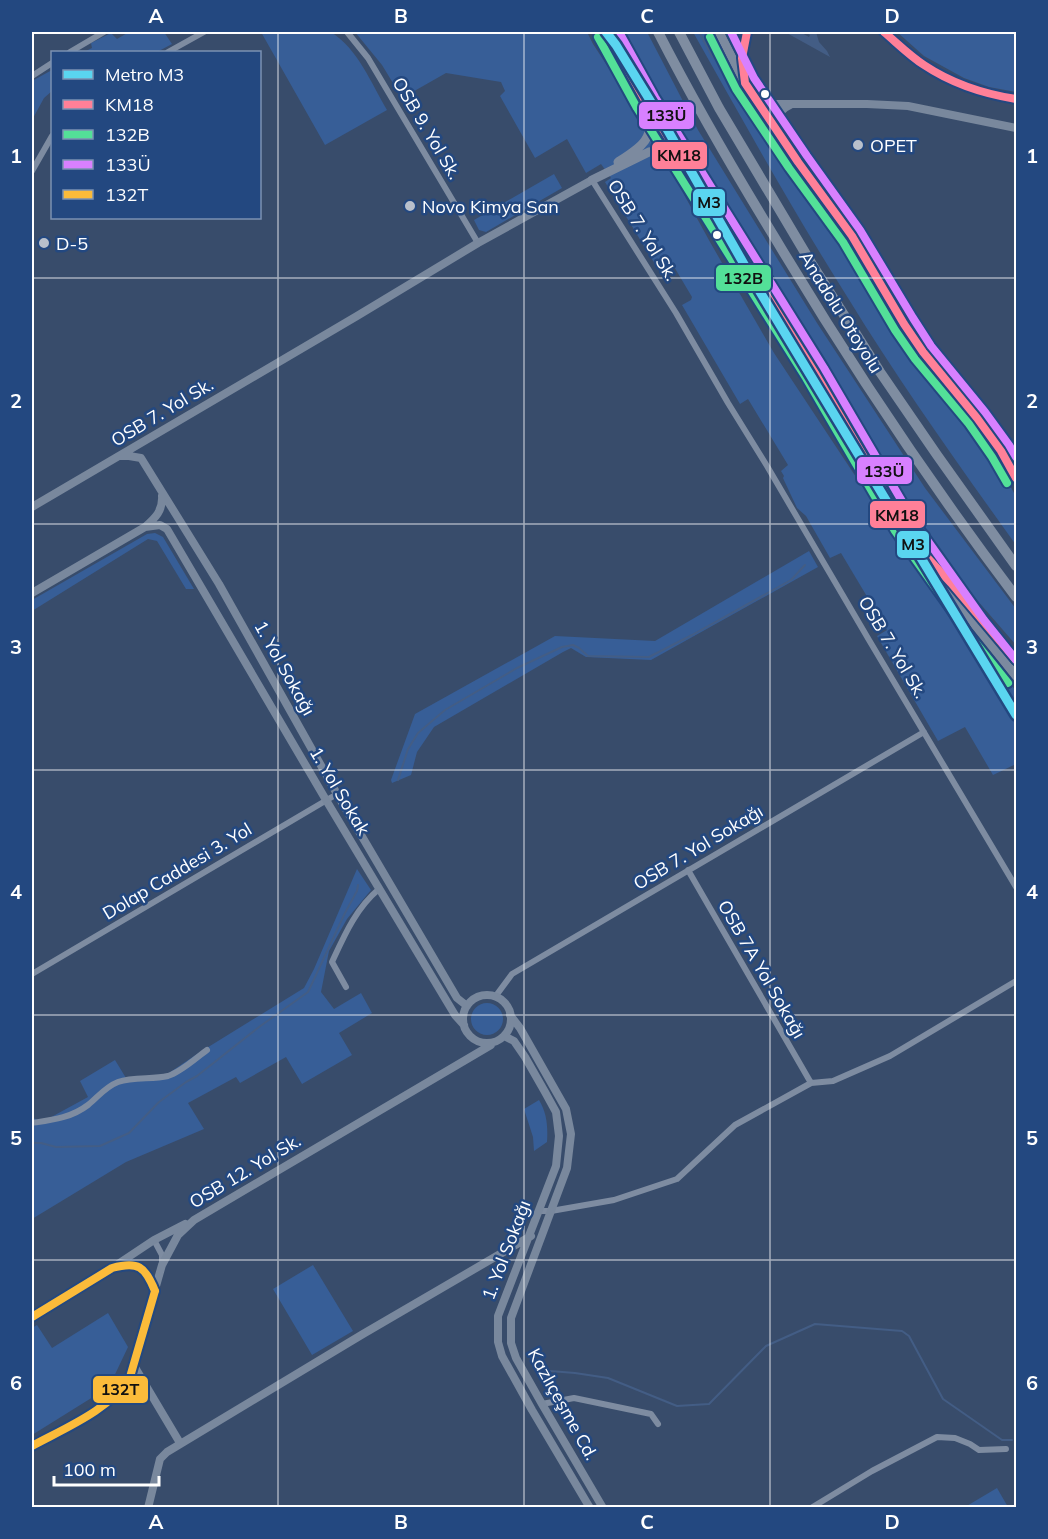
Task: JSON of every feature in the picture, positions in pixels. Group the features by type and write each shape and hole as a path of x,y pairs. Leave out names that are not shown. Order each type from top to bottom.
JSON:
{"highway":[{"name":"Anadolu Otoyolu","path":"658,32 739,178 810,296 943,497 1017,597"},
{"name":"Anadolu Otoyolu","path":"679,32 719,108 813,266 880,372 1017,566"}],"main road":[{"path":"607,32 646,102 815,373 904,526 976,626 1017,676"},
{"path":"719,32 745,83 852,236 904,324 923,352 1001,450 1017,478"},
{"path":"592,180 633,153 645,142 651,118 646,102"},
{"path":"592,180 655,151 669,153 690,170"},
{"path":"923,553 1017,660"}],"street":[{"path":"72,51 104,32"},
{"path":"170,51 204,32"},
{"name":"OSB 9. Yol Sk.","path":"347,32 368,58 478,243"},
{"path":"745,83 742,58 747,32"},
{"path":"884,32 923,65 953,82 1002,97 1017,99"},
{"path":"32,76 51,64"},
{"path":"755,98 771,104 908,106 1017,128"},
{"path":"782,138 777,128 779,113 793,103"},
{"path":"32,171 51,138"},
{"name":"OSB 7. Yol Sk.","path":"32,507 478,243 592,180 676,313 1017,887"},
{"path":"120,456 141,458 145,441"},
{"name":"1. Yol Sokağı","path":"141,458 219,584 337,794 457,998 467,1006"},
{"path":"32,592 145,527 159,514 162,504 161,493"},
{"name":"1. Yol Sokak","path":"145,527 160,525 167,529 379,889 455,1015 464,1025"},
{"name":"OSB 7. Yol Sokağı","path":"495,997 512,974 924,732"},
{"name":"Dolap Caddesi 3. Yol","path":"32,974 337,794"},
{"name":"OSB 7A Yol Sokağı","path":"688,870 811,1083"},
{"path":"346,987 332,962 351,922 379,889"},
{"path":"540,1211 614,1200 677,1179 735,1125 811,1083 833,1081 890,1056 1017,981"},
{"path":"510,1015 508,1030 504,1036 491,1042 475,1040 466,1031 464,1025 464,1012 472,1000 487,995 502,1001 566,1109 571,1134 567,1168 552,1211"},
{"name":"1. Yol Sokağı","path":"504,1036 514,1041 525,1057 556,1112 559,1136 556,1166 498,1316 498,1342 502,1356 590,1508"},
{"path":"467,1059 475,1040"},
{"name":"OSB 12. Yol Sk.","path":"34,1446 87,1416 115,1397 124,1387 130,1377 162,1265 178,1234 194,1220 491,1045 491,1042"},
{"path":"32,1123 73,1114 91,1103 107,1088 123,1080 174,1074 207,1050"},
{"name":"Kazlıçeşme Cd.","path":"552,1211 510,1318 511,1343 516,1358 603,1508"},
{"path":"32,1317 154,1240 194,1220"},
{"path":"148,1508 160,1460 167,1452 529,1236 543,1234"},
{"path":"154,1240 162,1255 162,1265"},
{"path":"112,1268 127,1264 140,1266 150,1278 155,1291"},
{"path":"133,1364 180,1443"},
{"path":"542,1404 574,1398 651,1414 658,1424"},
{"path":"811,1508 872,1471 937,1437 955,1438 980,1450 1006,1449"}],"shaded area":[{"path":"129,32 164,32 172,44 159,51 86,51 92,48 91,43 111,33 117,39"},
{"path":"261,32 331,32 341,39 356,57 387,110 325,145"},
{"path":"355,32 587,32 647,127 774,353 854,474 1016,691 1016,764 993,775 965,727 938,741 877,636 887,630 841,553 830,558 806,516 797,508 781,471 788,465 748,399 740,404 682,305 692,297 673,265 658,269 605,182 611,178 601,164 586,173 567,139 535,158 500,96 505,91 501,82 446,73 402,98 382,65"},
{"path":"618,32 647,32 698,130 817,323 925,488 1016,609 1016,645 937,554 892,488 836,388 718,191"},
{"path":"693,32 711,32 735,84 857,257 897,327 1001,468 1016,497 1016,545 868,330 788,199"},
{"path":"785,32 800,32 809,37 810,35 805,32 816,32 819,42 830,57"},
{"path":"897,32 1016,32 1016,92 989,87 964,78 924,56"},
{"path":"51,71 51,92 44,98 32,120 32,81"},
{"path":"554,174 562,188 486,232 479,230 474,220"},
{"path":"155,533 163,537 194,589 186,589 157,541 148,539 32,611 32,600 147,534"},
{"path":"809,551 818,567 651,660 586,657 571,648 563,652 434,727 417,752 411,775 392,783 391,780 415,714 555,636 655,641"},
{"path":"357,869 371,890 347,919 329,951 321,992 334,1009 361,993 372,1013 339,1033 352,1055 302,1084 286,1057 240,1083 236,1077 188,1103 204,1129 126,1162 32,1219 32,1118 44,1121 88,1097 80,1081 115,1060 126,1078 166,1075 304,988"},
{"path":"487,1003 498,1008 503,1019 498,1030 487,1035 476,1030 471,1019 476,1008"},
{"path":"539,1100 546,1120 547,1142 534,1151 533,1137 524,1109"},
{"path":"313,1265 353,1331 312,1355 273,1289"},
{"path":"108,1313 128,1347 109,1387 32,1435 32,1328 37,1325 52,1348"},
{"path":"997,1488 1008,1507 965,1507"}],"waterway":[{"path":"699,32 715,59"},
{"path":"398,780 408,749 418,733 445,710 517,668 562,647 573,645 588,656 649,657 791,580 805,565"},
{"path":"32,1143 56,1147 100,1146 129,1133 159,1102 308,992 358,885"},
{"path":"550,1371 608,1378 677,1406 709,1404 766,1346 815,1324 902,1331 909,1336 943,1399 1002,1440 1012,1440"}],"metro line":[{"name":"M3","path":"606,32 659,115 757,287 1016,715"}],"transit line":[{"name":"KM18","path":"607,32 646,102 815,373 904,526 923,553 1016,660"},
{"name":"133Ü","path":"619,32 655,97 824,368 913,520 984,620 1016,660"},
{"name":"133Ü","path":"731,32 754,78 860,230 931,346 985,412 1016,457"},
{"name":"KM18","path":"747,32 742,58 745,83 798,162 852,236 923,352 977,418 1001,451 1016,478"},
{"name":"KM18","path":"884,32 909,54 945,77 980,91 1016,99"},
{"name":"132B","path":"598,37 637,108 806,378 895,531 967,632 1008,683"},
{"name":"132B","path":"710,37 736,89 789,168 843,242 895,330 915,359 969,424 1007,483"},
{"name":"132T","path":"32,1317 112,1268 121,1266 140,1268 148,1276 155,1291"},
{"name":"132T","path":"32,1446 99,1409 121,1389 130,1377 155,1291"}],"place":[{"name":"OPET","path":"858,145"},
{"name":"Novo Kimya San","path":"410,206"},
{"name":"D-5","path":"44,243"}]}
